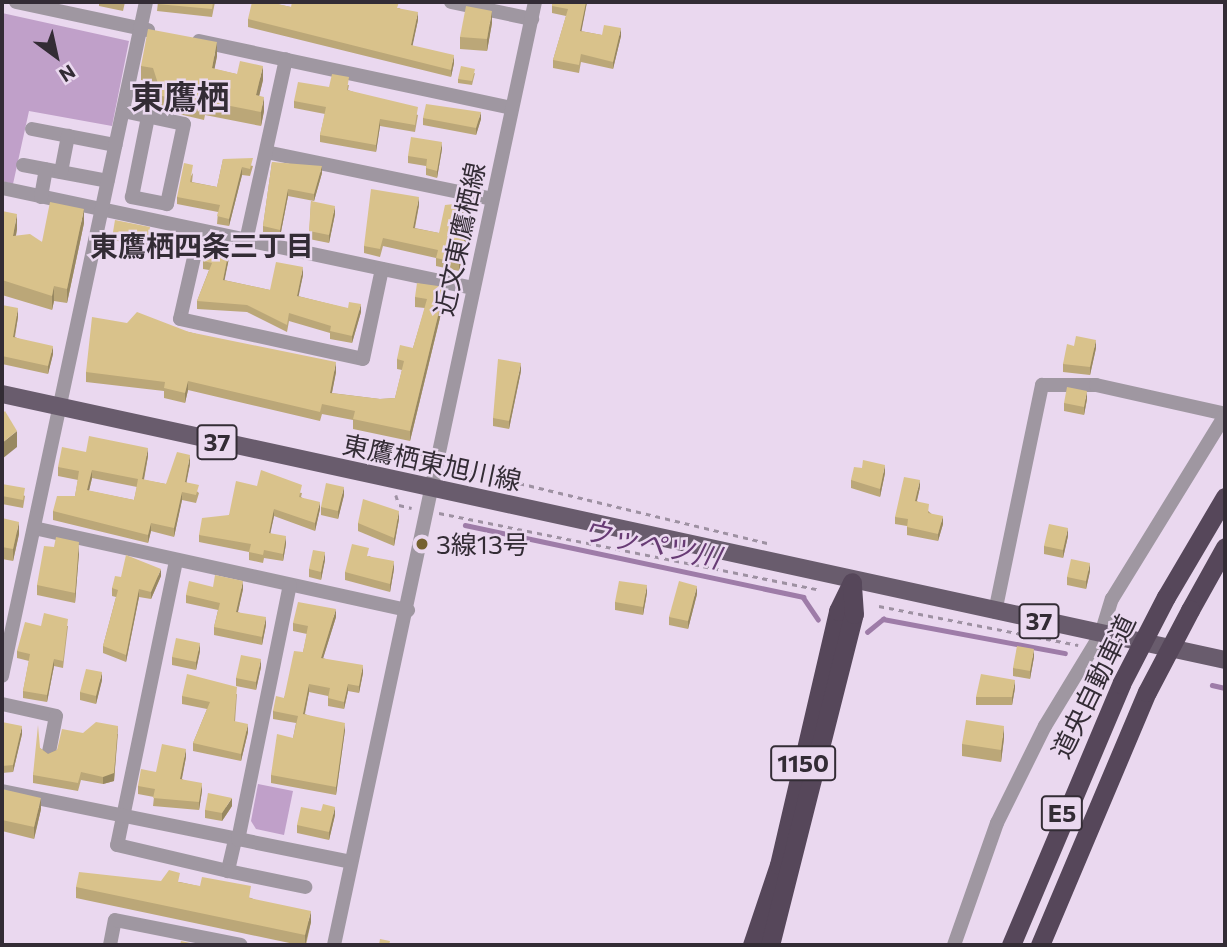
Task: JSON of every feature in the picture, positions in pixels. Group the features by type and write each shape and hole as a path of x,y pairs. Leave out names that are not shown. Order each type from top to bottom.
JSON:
{"highway":[{"name":"道央自動車道","path":"1011,945 1121,684 1166,597 1225,497"},
{"name":"道央自動車道","path":"1040,945 1147,692 1225,547"},
{"name":"1150","path":"752,945 779,865 838,611 852,582"},
{"name":"1150","path":"770,945 853,614 852,582"},
{"path":"1052,945 1147,692"}],"main road":[{"name":"東鷹栖東旭川線","path":"2,394 852,582"},
{"name":"37","path":"852,582 995,612 1097,641 1225,660"}],"street":[{"path":"16,2 512,108"},
{"path":"2,676 146,2"},
{"path":"452,2 532,19"},
{"name":"近文東鷹栖線","path":"334,945 408,610 492,199 536,2"},
{"path":"246,241 286,59"},
{"path":"123,111 184,124 167,204 132,197 148,117"},
{"path":"32,129 115,145"},
{"path":"41,197 68,136"},
{"path":"266,152 492,199"},
{"path":"23,165 108,181"},
{"path":"2,188 474,288"},
{"path":"151,220 155,201"},
{"path":"200,231 180,319 363,359 382,269"},
{"path":"954,945 997,823 1097,641 1112,599 1223,414 1096,385 1042,385 995,612"},
{"path":"34,528 408,610"},
{"path":"176,561 117,845 305,887"},
{"path":"228,871 237,840 290,585"},
{"path":"2,704 56,716 49,752"},
{"path":"2,791 113,818 124,815 351,862"},
{"path":"110,945 115,920 175,939 241,945"}],"path":[{"path":"461,469 772,544"},
{"path":"450,515 820,590"},
{"path":"879,606 1097,641"}],"shaded area":[{"path":"2,13 129,41 112,126 29,111 13,184 2,181"},
{"path":"258,784 293,791 284,835 256,829 251,821"}],"building":[{"path":"213,2 212,9 157,4"},
{"path":"252,2 269,2 291,7 292,2 399,2 397,8 418,12 411,45 454,55 451,70 248,19"},
{"path":"552,2 586,2 580,31 602,35 604,25 621,28 613,62 581,54 579,65 553,60 568,9 552,6"},
{"path":"466,6 492,11 487,39 460,37"},
{"path":"148,29 217,42 212,68 237,74 240,61 263,66 256,95 264,97 261,112 205,101 204,106 162,96 153,68 141,66"},
{"path":"461,66 475,69 472,81 458,79"},
{"path":"332,74 349,77 347,90 418,107 415,125 380,119 376,145 320,135 326,107 294,101 298,82 329,87"},
{"path":"426,104 481,112 476,128 423,118"},
{"path":"411,137 442,142 437,171 426,168 427,159 408,156"},
{"path":"253,158 250,169 242,167 229,219 217,216 220,205 177,197 184,163 193,165 190,182 217,187 223,159"},
{"path":"272,162 322,166 314,194 288,189 280,230 263,226"},
{"path":"371,189 419,197 413,228 439,233 445,205 464,203 458,230 466,232 459,263 436,258 438,250 383,238 380,249 364,246"},
{"path":"311,201 335,206 329,235 309,231"},
{"path":"50,202 84,209 67,289 54,286 52,296 2,280 2,211 17,214 13,236 30,234 42,242"},
{"path":"115,220 150,227 148,239 113,232"},
{"path":"207,246 229,250 223,280 270,290 276,262 303,267 297,296 348,308 349,302 361,304 352,336 330,331 331,326 289,313 287,325 247,305 197,301 212,263 203,261"},
{"path":"417,283 445,287 410,431 353,419 355,411 322,404 320,412 188,381 185,393 164,388 165,382 86,372 92,317 127,323 137,312 189,332 336,362 330,393 380,399 395,398 404,361 397,359 400,345 413,348 427,299 415,297"},
{"path":"2,305 18,308 13,337 53,346 48,366 2,356"},
{"path":"1076,336 1096,340 1090,367 1063,364 1067,344 1074,346"},
{"path":"498,359 521,363 509,421 493,418"},
{"path":"1067,387 1087,391 1084,407 1064,403"},
{"path":"5,411 17,431 2,443 2,414"},
{"path":"89,436 148,448 142,479 166,484 177,452 190,455 185,482 199,485 196,495 182,492 174,528 151,523 148,535 53,511 57,496 75,496 79,471 58,467 62,447 86,452","holes":["92,470 138,479 134,500 87,490"]},
{"path":"863,460 885,465 880,489 851,480 854,467 862,468"},
{"path":"261,470 302,485 299,497 320,502 315,523 274,509 269,533 286,536 283,554 264,550 263,555 249,552 251,544 199,535 202,518 229,515 236,481 257,486"},
{"path":"904,477 920,480 915,501 929,504 928,513 943,516 938,534 907,527 908,519 895,517"},
{"path":"326,483 344,487 338,511 321,507"},
{"path":"2,484 25,488 23,500 2,496"},
{"path":"363,499 399,511 394,538 358,523"},
{"path":"2,518 19,522 13,549 2,547"},
{"path":"1049,524 1068,528 1063,550 1044,546"},
{"path":"56,537 79,542 75,593 37,585 44,546 54,547"},
{"path":"352,544 369,548 367,556 394,561 390,584 345,572"},
{"path":"313,550 325,552 321,572 309,569"},
{"path":"126,555 161,569 151,592 139,589 126,655 103,646 118,590 112,588 115,576 121,577"},
{"path":"1071,559 1090,563 1086,581 1067,577"},
{"path":"215,575 243,581 236,612 266,617 262,637 214,627 220,603 186,595 189,581 213,587"},
{"path":"619,581 647,585 643,607 615,602"},
{"path":"679,581 697,586 688,621 669,617"},
{"path":"298,602 336,609 321,658 363,665 359,686 348,684 344,702 328,698 330,688 309,684 303,714 345,723 336,787 271,775 277,734 293,738 298,716 273,711 276,696 284,698 294,651 303,652 308,626 293,623"},
{"path":"44,613 68,619 63,661 54,659 47,695 23,691 30,654 17,651 25,622 41,626"},
{"path":"176,638 200,643 196,662 172,657"},
{"path":"1017,646 1034,649 1030,671 1013,668"},
{"path":"241,655 261,659 256,682 236,678"},
{"path":"86,669 102,672 96,696 80,692"},
{"path":"187,674 237,687 234,721 248,724 241,754 193,743 210,702 182,696"},
{"path":"981,674 1015,680 1012,697 976,697"},
{"path":"966,720 1004,726 1001,750 962,744"},
{"path":"2,722 22,726 13,765 2,766"},
{"path":"96,722 118,726 114,773 103,777 81,772 78,783 33,775 38,725 40,748 48,754 57,750 62,729 83,733"},
{"path":"162,744 186,749 180,779 202,783 199,802 153,798 155,789 138,786 141,769 156,772"},
{"path":"2,789 41,798 34,827 2,820"},
{"path":"208,793 232,798 222,813 205,810"},
{"path":"323,804 335,807 329,832 297,825 301,807 321,811"},
{"path":"169,870 180,873 178,882 200,886 202,877 251,886 249,898 311,911 305,935 76,887 79,872 161,881"},
{"path":"380,939 390,941 389,945 379,945"},
{"path":"181,941 195,944 180,945"}],"waterway":[{"name":"ウッペツ川","path":"465,525 803,597 818,619"},
{"name":"ウッペツ川","path":"867,632 883,619 1065,653"},
{"name":"ウッペツ川","path":"1212,685 1225,688"}],"place":[{"name":"3線13号","path":"422,544"}],"district":[{"name":"東鷹栖","path":"180,96"},
{"name":"東鷹栖四条三丁目","path":"202,245"}]}
